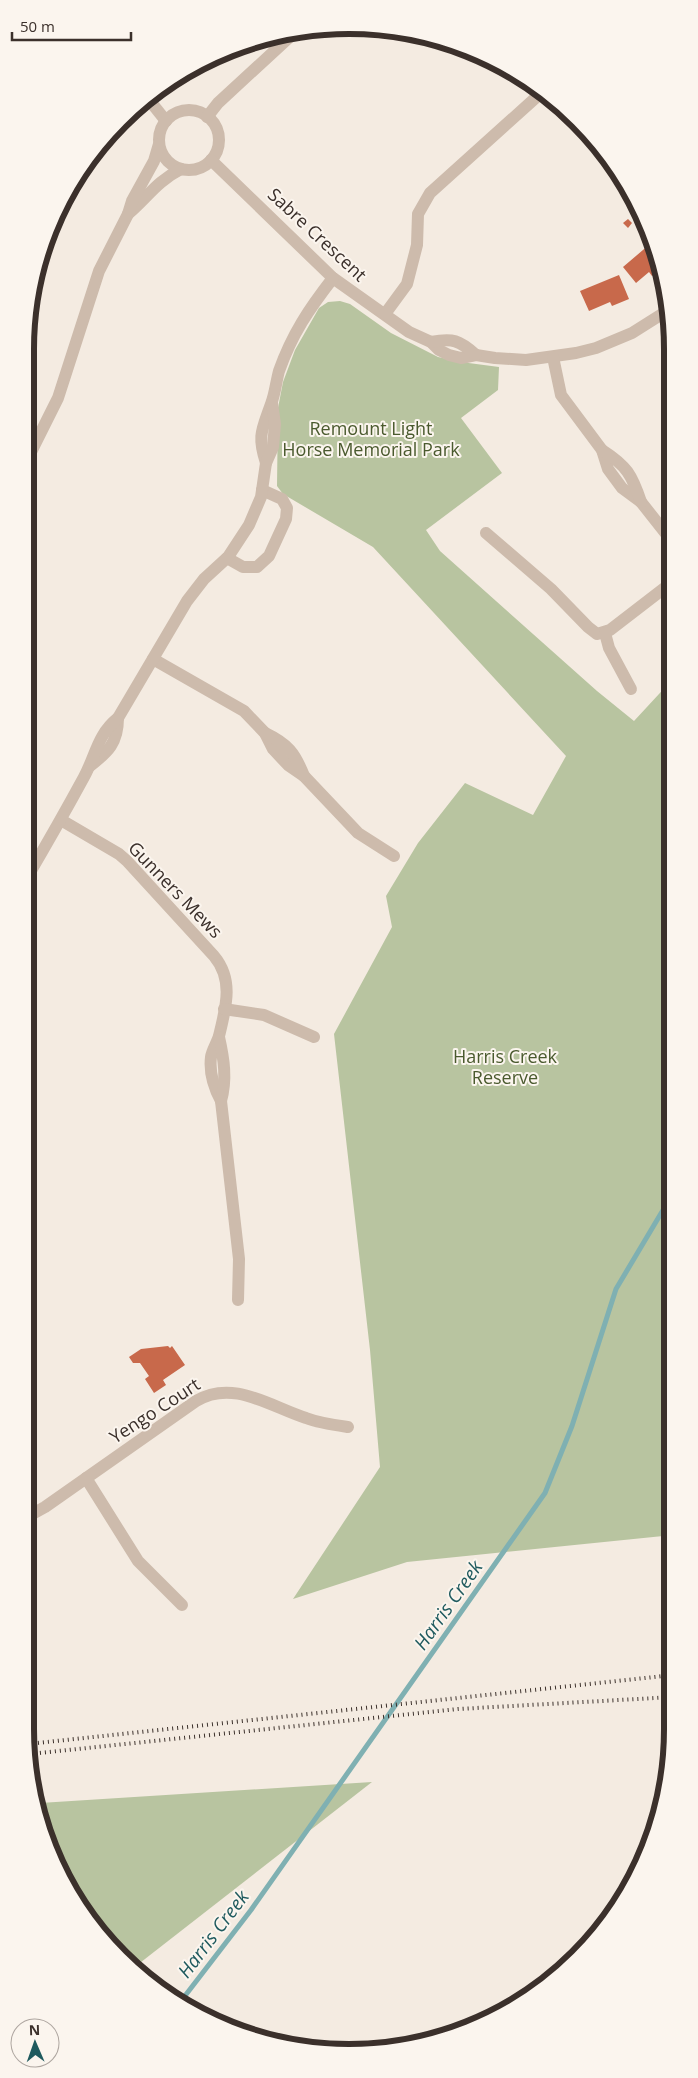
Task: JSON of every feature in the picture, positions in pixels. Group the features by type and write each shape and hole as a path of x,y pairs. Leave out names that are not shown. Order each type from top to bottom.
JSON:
{"street":[{"path":"207,117 218,102 286,40"},
{"path":"385,314 407,284 417,245 418,214 430,193 537,96"},
{"path":"152,103 166,121"},
{"path":"34,446 58,398 99,272 128,214 132,201 154,161 160,132 166,121 174,114 188,110 198,112 207,117 214,124 219,137 217,152 211,160 197,169 181,169 161,180 140,204 128,214"},
{"path":"159,144 166,159 181,169"},
{"name":"Sabre Crescent","path":"211,160 332,278 409,332 431,342 439,350 460,358 476,355 510,359 553,357 576,353 614,341 644,326 663,314"},
{"path":"34,866 90,766 96,747 107,727 118,718 195,590 227,558 249,524 262,490 266,463 260,446 262,423 272,403 279,373 295,331 304,315 332,278"},
{"path":"553,357 561,396 602,450 608,469 622,488 641,502 664,531"},
{"path":"227,558 243,567 257,567 269,556 286,519 287,508 282,499 262,490"},
{"path":"486,534 551,589 592,632 597,634 605,633 664,587"},
{"path":"605,633 609,648 631,689"},
{"path":"153,659 244,711 264,733 273,749 288,765 304,776 358,833 394,856"},
{"name":"Gunners Mews","path":"61,820 119,854 127,861 214,956 227,978 219,1037 224,1057 225,1086 221,1101 238,1258 238,1300"},
{"path":"224,1009 264,1015 314,1036"},
{"name":"Yengo Court","path":"34,1514 45,1508 204,1396 223,1391 242,1394 306,1418 348,1427"},
{"path":"86,1478 138,1562 182,1605"}],"green space":[{"name":"Harris Creek Reserve","path":"340,301 350,304 391,333 438,357 499,367 498,390 461,418 502,473 426,530 440,551 597,691 634,721 664,689 664,1536 407,1562 293,1599 380,1467 370,1350 334,1034 392,927 386,896 418,843 465,783 533,815 566,756 373,547 283,494 277,486 278,408 283,382 295,350 319,308 328,302"},
{"path":"372,1782 139,1964 112,1937 76,1887 50,1830 42,1803"}],"building":[{"path":"628,219 632,223 628,228 623,223"},
{"path":"647,246 655,273 652,276 649,272 636,283 623,267"},
{"path":"619,275 629,299 612,306 610,302 589,311 580,291"},
{"path":"168,1346 170,1348 172,1346 185,1365 163,1380 166,1385 154,1393 145,1379 149,1376 140,1363 133,1363 129,1357 141,1349"}],"waterway":[{"name":"Harris Creek","path":"184,1997 251,1910 545,1493 572,1426 616,1289 664,1208"}],"railway":[{"path":"34,1743 664,1676"},
{"path":"34,1754 458,1709 664,1698"}],"park label":[{"name":"Remount Light Horse Memorial Park","path":"371,439"}]}
